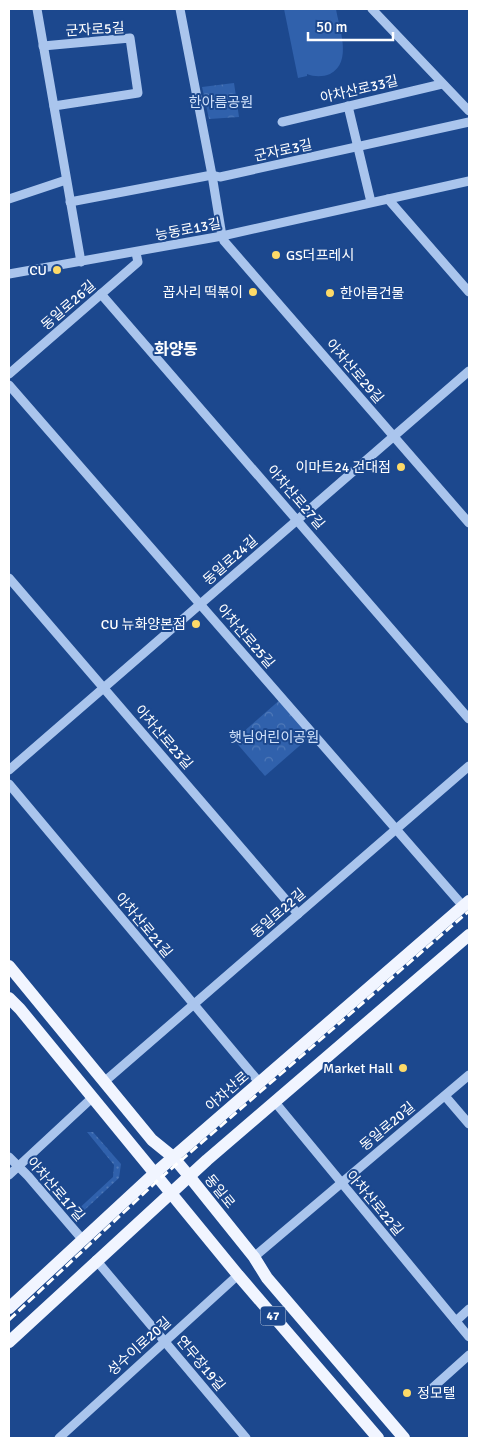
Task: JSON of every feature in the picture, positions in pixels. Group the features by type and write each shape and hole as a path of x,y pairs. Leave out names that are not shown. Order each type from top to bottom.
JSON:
{"main road":[{"name":"아차산로","path":"9,1308 82,1239 258,1082 466,904"},
{"path":"9,1342 189,1176 469,935"},
{"name":"동일로","path":"9,966 152,1140 173,1158 189,1176 254,1256 267,1278 404,1438"},
{"name":"47","path":"9,998 238,1275 378,1438"},
{"path":"96,1101 107,1104 120,1118 124,1115 125,1108"}],"street":[{"path":"37,9 81,262"},
{"path":"180,9 222,236"},
{"path":"372,9 469,111"},
{"name":"군자로5길","path":"43,46 130,38 138,93 54,106"},
{"name":"아차산로33길","path":"282,122 442,84"},
{"path":"348,106 371,202"},
{"path":"359,147 469,122"},
{"name":"군자로3길","path":"70,202 212,175 220,177 359,147"},
{"path":"9,199 66,180"},
{"name":"능동로13길","path":"9,274 136,253 222,236 469,181"},
{"path":"388,200 469,292"},
{"name":"아차산로29길","path":"222,236 224,241 469,523"},
{"name":"동일로26길","path":"9,374 138,262 136,253"},
{"name":"아차산로27길","path":"101,294 469,719"},
{"name":"동일로24길","path":"9,770 469,371"},
{"name":"아차산로25길","path":"9,385 396,829 466,904"},
{"name":"아차산로23길","path":"9,578 298,914"},
{"name":"동일로22길","path":"104,1082 469,766"},
{"name":"아차산로21길","path":"9,784 258,1082"},
{"name":"동일로20길","path":"254,1256 469,1075"},
{"path":"445,1096 469,1124"},
{"path":"9,1175 96,1101"},
{"name":"아차산로22길","path":"274,1101 469,1337"},
{"name":"아차산로17길","path":"9,1157 82,1239"},
{"name":"연무장19길","path":"96,1260 246,1438"},
{"name":"성수이로20길","path":"59,1438 238,1275"},
{"path":"456,1321 469,1309"},
{"path":"430,1390 469,1355"}],"green space":[{"path":"284,9 336,9 343,44 343,53 337,69 324,76 307,74 307,76 298,78"},
{"name":"한아름공원","path":"234,83 239,117 209,119 202,87"},
{"name":"햇님어린이공원","path":"282,698 313,734 265,776 234,740"},
{"path":"87,1132 93,1132 121,1164 119,1178 76,1218 73,1214 113,1177 114,1165"}],"railway":[{"path":"9,1320 156,1182 469,911"}],"place":[{"name":"GS더프레시","path":"276,255"},
{"name":"CU","path":"57,270"},
{"name":"꼽사리 떡볶이","path":"253,292"},
{"name":"한아름건물","path":"330,293"},
{"name":"이마트24 건대점","path":"401,467"},
{"name":"CU 뉴화양본점","path":"196,624"},
{"name":"Market Hall","path":"403,1068"},
{"name":"정모텔","path":"407,1393"}],"district":[{"name":"화양동","path":"176,349"}]}
